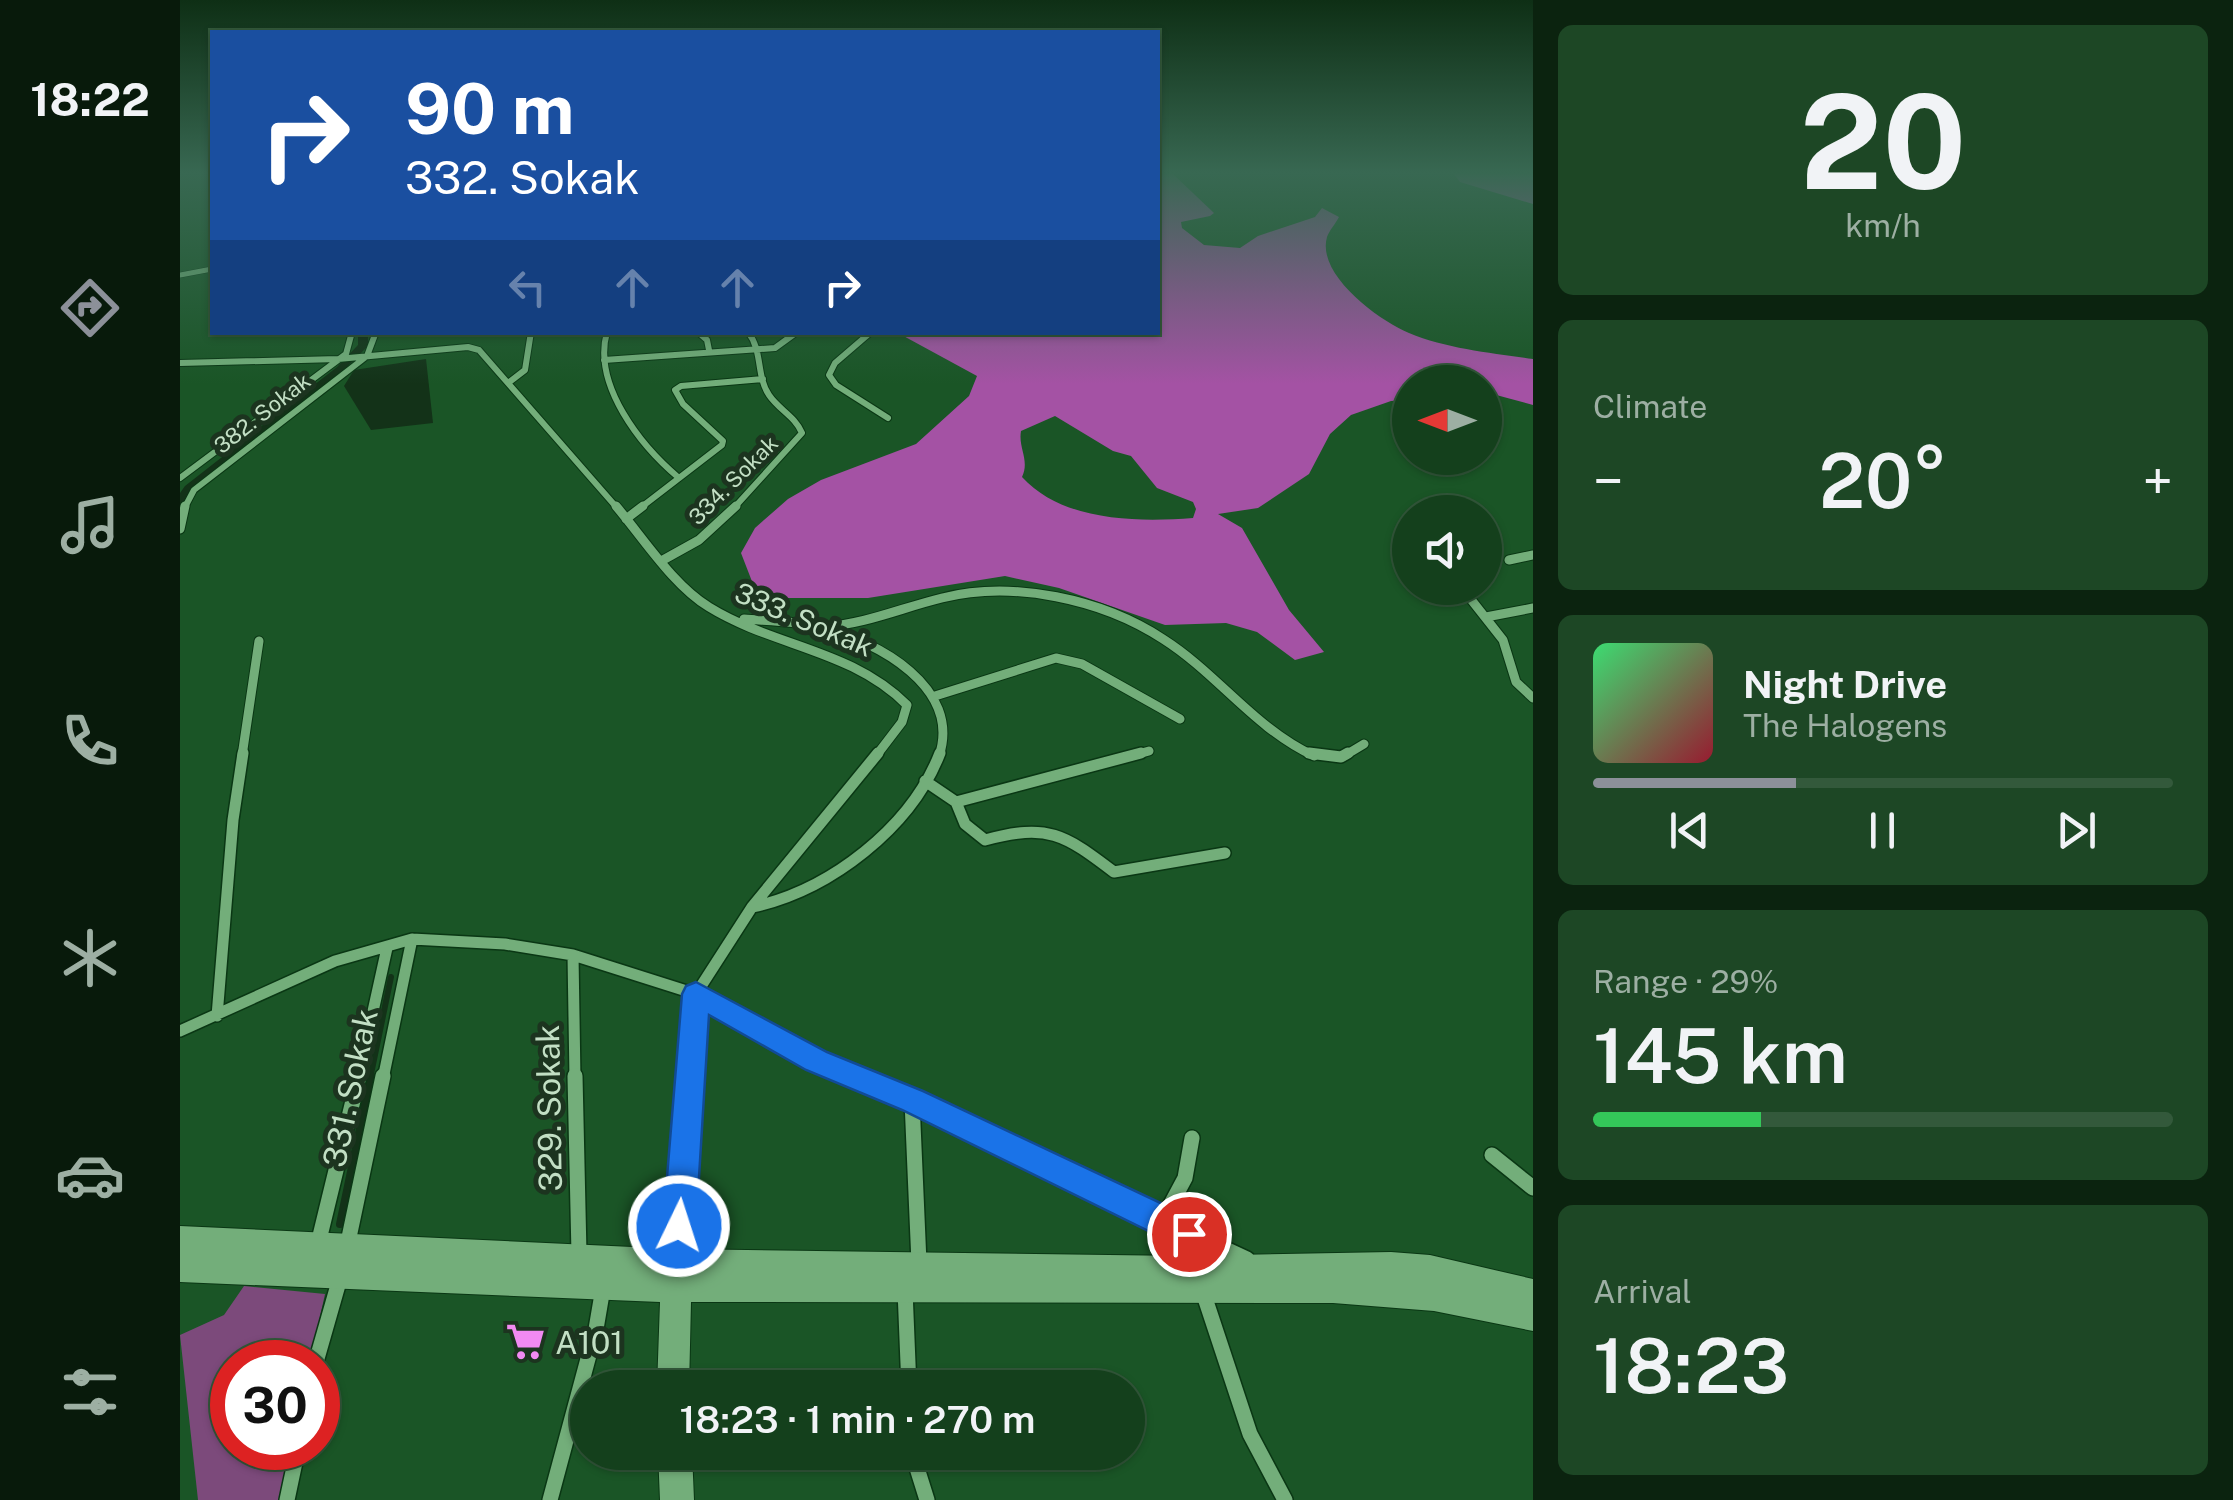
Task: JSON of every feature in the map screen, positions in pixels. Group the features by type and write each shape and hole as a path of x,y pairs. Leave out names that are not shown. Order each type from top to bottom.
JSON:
{"main road":[{"path":"180,1240 603,1287 676,1276"},
{"path":"180,1267 335,1258 580,1260 676,1276 1422,1292 1494,1304 1533,1316"},
{"path":"912,1279 1430,1270 1533,1294"},
{"path":"673,1370 676,1276"},
{"path":"676,1470 677,1500"}],"street":[{"path":"180,275 210,270"},
{"path":"180,478 340,358 350,347 352,335"},
{"path":"180,364 364,356 374,335"},
{"path":"508,383 526,370 532,335"},
{"path":"606,335 601,350 622,416 654,458 679,478"},
{"path":"701,335 709,350"},
{"path":"626,519 723,441 683,404 675,390 682,386 763,380 759,349 750,335"},
{"path":"604,360 776,348 793,335"},
{"path":"870,335 833,363 829,375 888,418"},
{"name":"333. Sokak","path":"364,356 479,350 663,560 685,591 727,617 870,674 896,690 907,706 902,722 840,804 790,857 752,907 696,994"},
{"name":"382. Sokak","path":"180,529 185,506 194,490 364,356"},
{"name":"334. Sokak","path":"663,560 699,540 797,441 801,427 774,404 763,380"},
{"path":"1509,560 1533,554"},
{"path":"823,628 868,622 956,595 1013,591 1038,595 1136,624 1163,638 1190,655 1228,695 1279,738 1308,755 1330,760 1350,758 1364,744"},
{"path":"1476,605 1503,640 1516,682 1533,698"},
{"path":"1486,617 1533,608"},
{"path":"727,617 823,628 853,638 924,684 935,696 944,719 944,738 925,781 877,842 837,872 784,902 752,907"},
{"path":"217,1016 233,820 259,641"},
{"path":"935,696 1056,658 1082,664 1180,718"},
{"path":"956,802 1149,751"},
{"path":"925,781 956,802 965,824 985,840 1018,830 1052,828 1114,872 1224,853"},
{"path":"180,1031 335,960 412,939 505,944 573,956 696,994 816,1061 912,1101 1270,1270"},
{"name":"331. Sokak","path":"320,1340 335,1258 412,939"},
{"path":"335,1258 334,1189 386,948"},
{"name":"329. Sokak","path":"573,956 580,1260"},
{"path":"676,1276 696,994"},
{"path":"909,1370 912,1101"},
{"path":"1162,1222 1186,1178 1192,1138"},
{"path":"1492,1155 1533,1188"},
{"path":"550,1500 596,1328 603,1287"},
{"path":"1202,1289 1250,1434 1285,1500"},
{"path":"287,1500 293,1470"},
{"path":"918,1470 927,1500"}],"shaded area":[{"path":"1160,244 1240,248 1246,244 1327,244 1331,266 1340,281 1367,307 1397,327 1439,343 1533,359 1533,405 1502,397 1502,365 1392,365 1392,401 1351,415 1330,434 1309,474 1258,508 1218,514 1242,528 1289,610 1324,652 1295,660 1257,632 1226,623 1165,625 1059,588 1005,576 868,598 785,598 753,584 741,553 755,528 788,499 821,480 916,444 969,396 977,376 902,335 1160,335","holes":["1055,416 1113,451 1131,456 1157,488 1193,502 1193,518 1126,519 1058,503 1022,477 1025,465 1021,431"]},
{"path":"426,359 433,423 371,430 344,386 354,370"},
{"path":"244,1286 325,1294 315,1340 210,1340 210,1470 286,1470 279,1500 198,1500 180,1335 224,1315"}],"waterway":[{"path":"180,501 189,488 340,369 363,346 363,335"},
{"path":"370,1079 391,977"},
{"path":"340,1224 371,1076"}],"place":[{"name":"A101","path":"525,1342"}],"route":[{"path":"679,1226 696,994 731,1017 816,1061 912,1101 1189,1234"}]}
